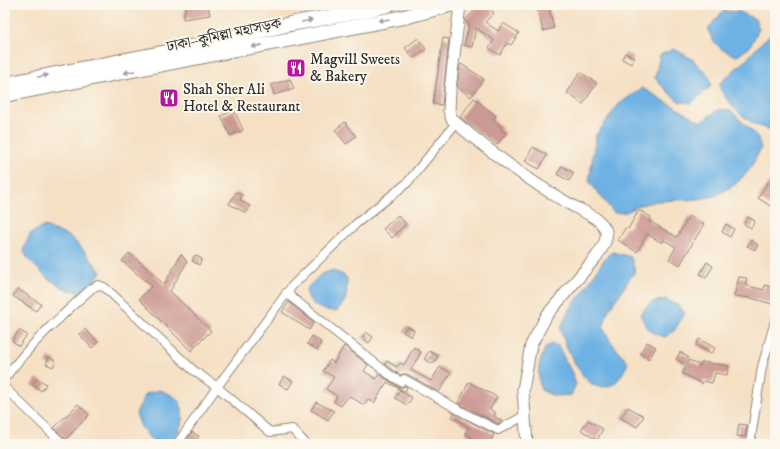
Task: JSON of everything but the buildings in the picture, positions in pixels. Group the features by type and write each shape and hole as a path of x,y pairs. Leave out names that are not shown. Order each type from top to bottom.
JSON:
{"highway":[{"name":"ঢাকা–কুমিল্লা মহাসড়ক","path":"5,84 182,49 290,24 388,5"},
{"name":"ঢাকা–কুমিল্লা মহাসড়ক","path":"5,95 404,17 449,5"}],"street":[{"path":"460,5 450,90 449,111 452,119 488,150 541,188 594,218 605,229 607,235 600,252 547,315 531,345 523,390 527,444"},
{"path":"177,444 217,387 292,286 357,223 407,183 456,123"},
{"path":"5,378 21,356 48,328 90,289 98,285 104,287 112,294 193,370 217,387 270,432 292,429 306,444"},
{"path":"286,293 401,382 404,378 468,415 498,430 524,416"},
{"path":"750,444 762,367 775,321"},
{"path":"5,388 62,444"}],"water":[{"path":"723,11 740,12 755,19 759,29 749,48 737,56 719,47 713,40 708,29"},
{"path":"775,30 775,126 769,129 756,125 739,113 725,97 720,89 720,83 748,58"},
{"path":"674,49 692,59 709,76 711,86 691,103 680,102 655,78 660,55"},
{"path":"642,88 701,122 719,109 731,111 757,136 761,148 750,169 736,184 715,196 698,199 657,201 640,205 626,212 614,213 589,181 596,135 619,104"},
{"path":"45,226 72,238 101,272 84,292 67,290 47,278 29,260 23,250 31,233"},
{"path":"612,252 631,257 635,271 608,311 603,328 612,343 628,363 615,383 600,387 592,384 584,377 577,367 566,346 560,329 569,310 583,292 605,258"},
{"path":"332,270 347,278 347,293 345,300 336,311 325,310 316,306 307,295 306,289 320,275"},
{"path":"665,299 679,306 685,313 674,331 665,337 649,329 640,314 650,303"},
{"path":"553,344 558,346 576,384 571,395 554,396 541,390 539,373 541,358 546,347"},
{"path":"160,390 176,398 180,403 182,406 182,420 177,433 173,438 164,441 152,441 141,427 136,413 146,394"},
{"path":"458,437 469,444 438,444 442,440"}],"place":[{"name":"Magvill Sweets & Bakery","path":"296,68"},
{"name":"Shah Sher Ali Hotel & Restaurant","path":"169,98"}]}
